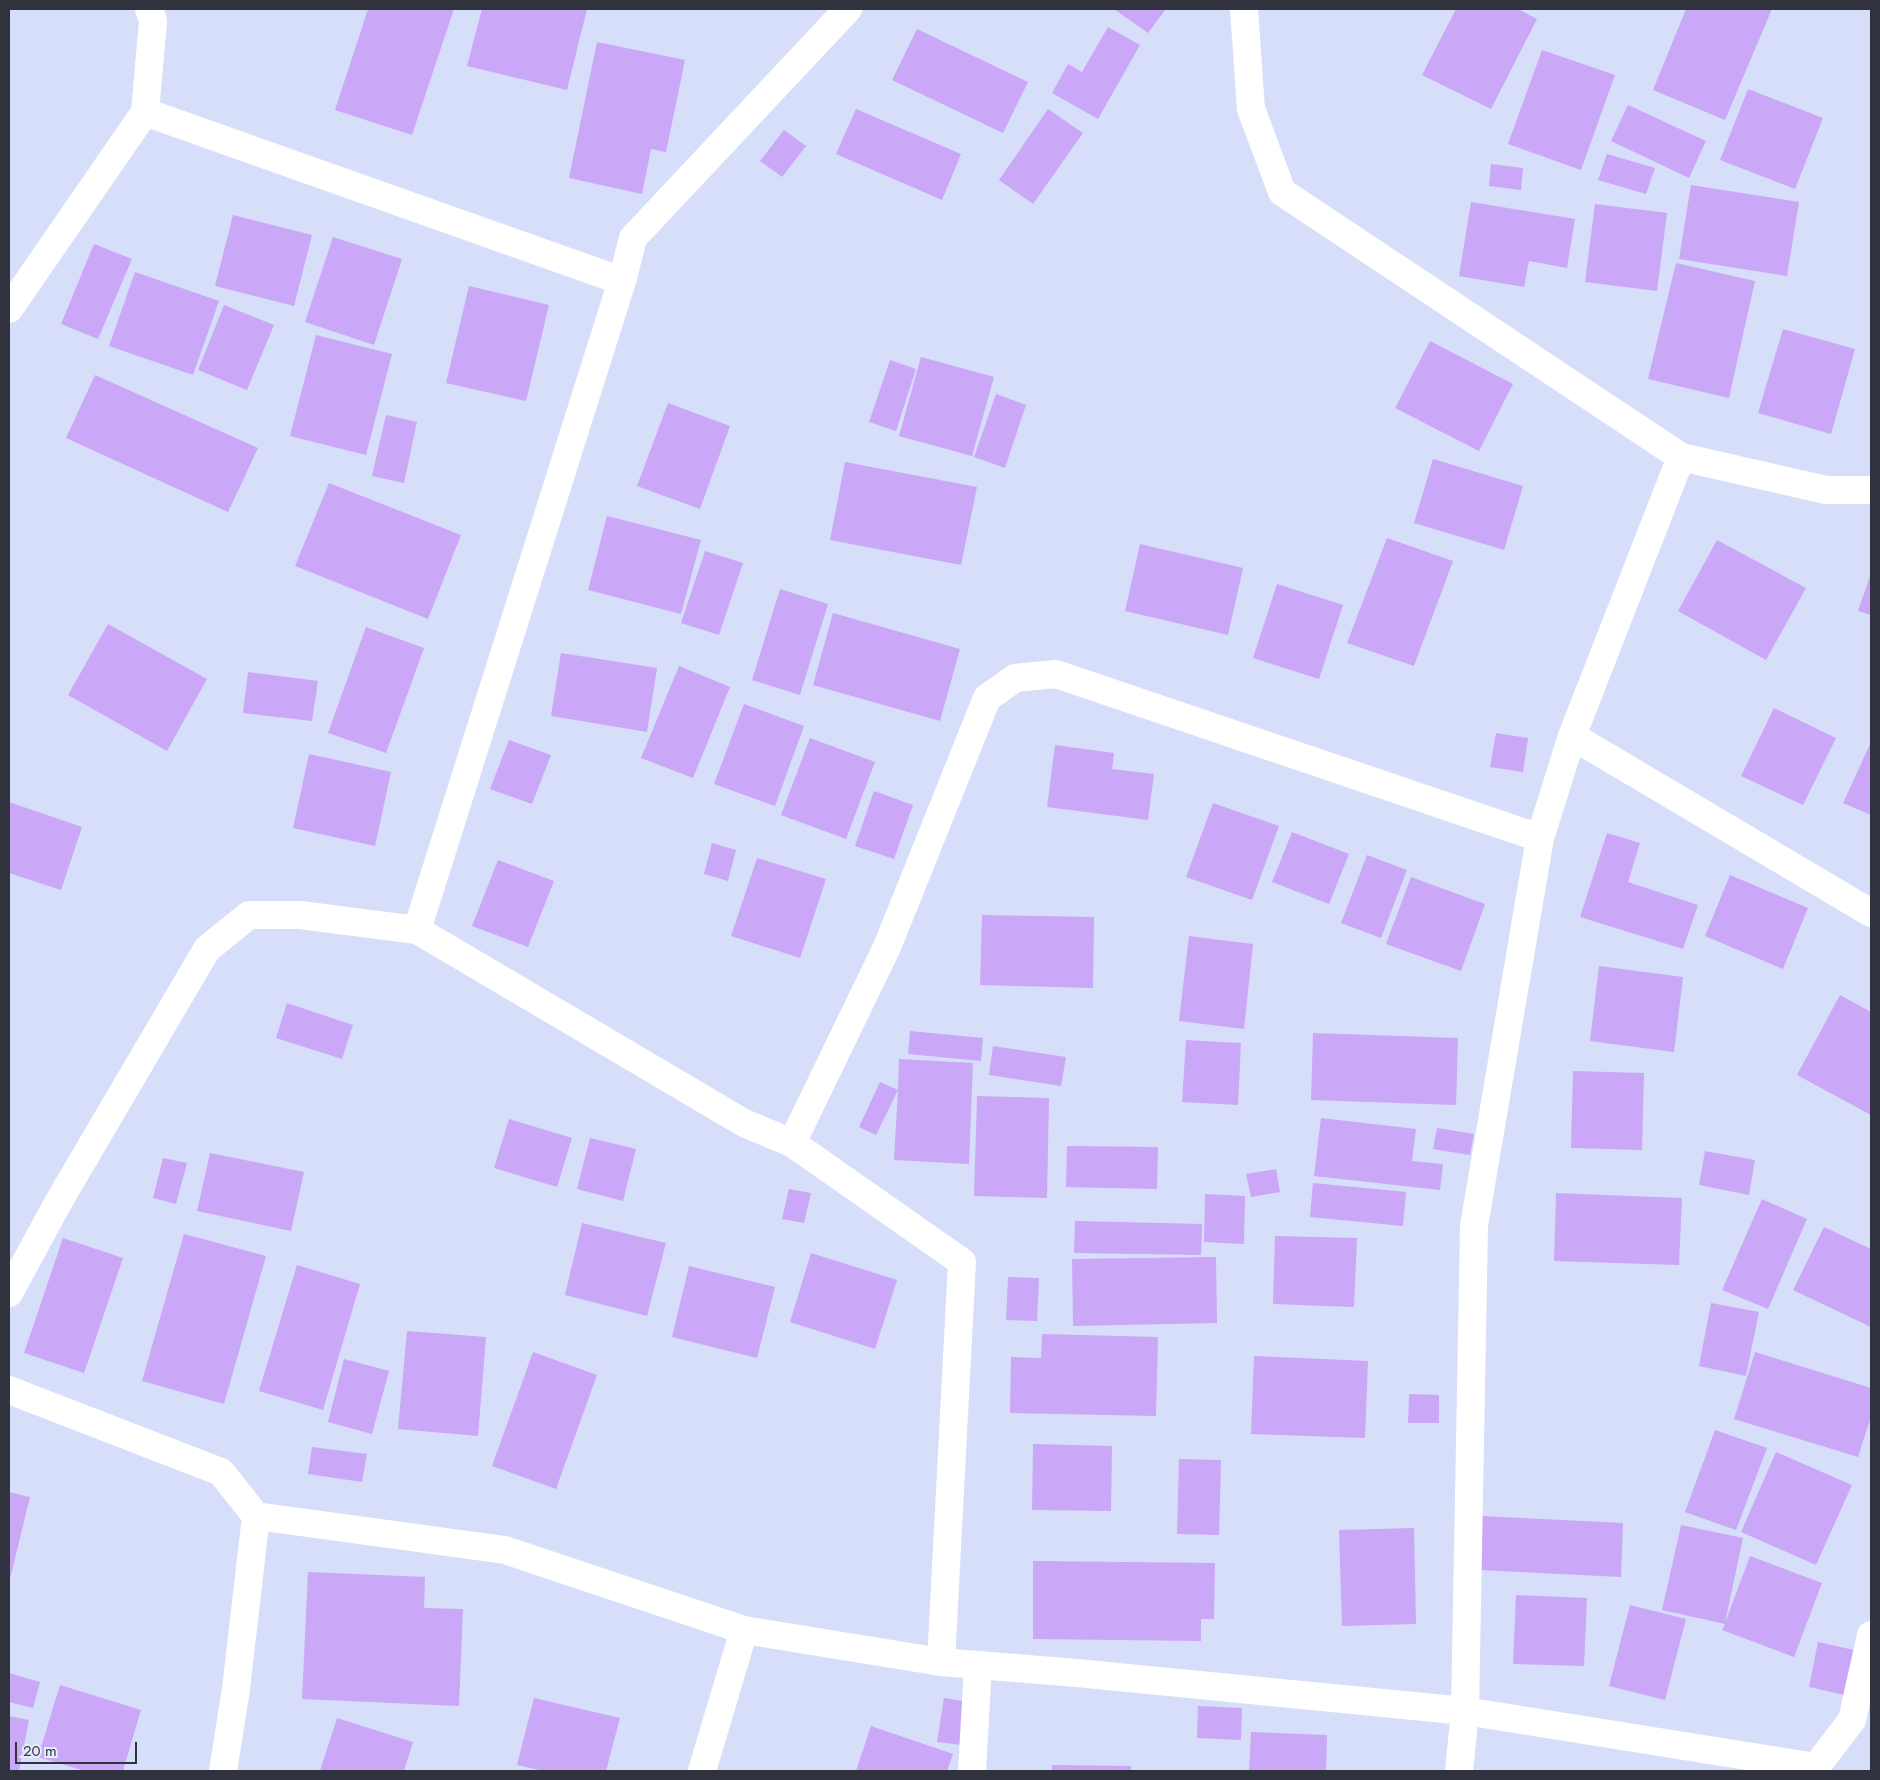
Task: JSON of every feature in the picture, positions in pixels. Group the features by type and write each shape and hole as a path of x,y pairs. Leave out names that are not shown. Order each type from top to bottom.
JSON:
{"street":[{"path":"9,308 145,112 153,21 149,9"},
{"path":"417,930 622,281 633,238 848,9"},
{"path":"1244,9 1250,110 1282,192 1681,458 1826,490 1871,490"},
{"path":"145,112 622,281"},
{"path":"1459,1771 1465,1711 1474,1226 1540,838 1572,736 1681,458"},
{"path":"792,1143 887,947 986,698 1015,678 1056,674 1540,838"},
{"path":"1572,736 1871,914"},
{"path":"9,1293 64,1192 207,949 249,915 300,915 417,930 744,1123 792,1143 962,1262 940,1662"},
{"path":"9,1390 221,1472 256,1516 505,1550 744,1630 940,1662 1086,1674 1465,1711 1816,1767 1852,1720 1871,1635"},
{"path":"223,1771 236,1689 256,1516"},
{"path":"702,1771 744,1630"},
{"path":"972,1771 978,1666"}],"building":[{"path":"368,9 454,9 412,135 335,110"},
{"path":"482,9 587,9 567,90 467,66"},
{"path":"1114,9 1166,9 1148,33"},
{"path":"1456,9 1518,9 1537,19 1491,109 1422,75"},
{"path":"1686,9 1772,9 1725,120 1653,90"},
{"path":"1108,27 1140,45 1098,119 1052,93 1068,64 1082,72"},
{"path":"917,29 1028,82 1003,133 892,80"},
{"path":"597,42 685,60 666,152 651,149 642,194 569,178"},
{"path":"1542,50 1615,75 1581,170 1508,144"},
{"path":"1748,89 1823,118 1795,189 1720,160"},
{"path":"1628,105 1706,141 1689,178 1611,141"},
{"path":"856,109 961,154 942,200 836,154"},
{"path":"1048,109 1083,133 1033,204 999,180"},
{"path":"784,130 806,146 782,177 760,161"},
{"path":"1607,154 1655,168 1646,194 1598,180"},
{"path":"1491,164 1523,168 1521,190 1489,186"},
{"path":"1691,185 1799,202 1787,276 1679,259"},
{"path":"1471,202 1575,219 1567,268 1529,261 1524,287 1459,276"},
{"path":"1595,204 1667,213 1657,291 1585,282"},
{"path":"233,215 312,235 294,306 215,286"},
{"path":"333,237 402,259 374,345 305,322"},
{"path":"94,244 132,259 98,339 61,324"},
{"path":"1676,263 1755,281 1729,398 1648,379"},
{"path":"135,272 219,301 193,375 109,346"},
{"path":"469,286 549,305 526,401 446,383"},
{"path":"224,305 274,325 247,390 198,370"},
{"path":"1783,329 1855,349 1831,434 1758,413"},
{"path":"316,335 392,354 366,455 290,436"},
{"path":"1430,341 1513,384 1479,451 1395,408"},
{"path":"921,357 994,377 972,456 899,436"},
{"path":"890,360 916,369 896,431 869,422"},
{"path":"95,375 258,448 228,512 66,438"},
{"path":"996,394 1026,405 1005,468 974,457"},
{"path":"668,403 730,426 700,509 637,486"},
{"path":"386,415 417,422 404,483 372,476"},
{"path":"1433,459 1523,486 1504,550 1414,523"},
{"path":"845,462 977,487 961,565 830,540"},
{"path":"329,483 461,535 428,619 295,566"},
{"path":"607,516 701,540 681,614 588,590"},
{"path":"1387,538 1453,561 1414,666 1347,643"},
{"path":"1717,540 1806,588 1766,660 1678,611"},
{"path":"1140,544 1243,568 1228,635 1125,611"},
{"path":"705,551 743,563 719,635 681,623"},
{"path":"1871,573 1871,615 1858,611"},
{"path":"1277,584 1343,605 1319,679 1253,658"},
{"path":"780,589 828,604 800,695 752,680"},
{"path":"833,613 960,649 940,721 813,685"},
{"path":"108,624 207,679 167,751 68,695"},
{"path":"366,627 424,648 386,753 328,733"},
{"path":"561,653 657,668 647,732 551,716"},
{"path":"679,666 730,687 693,778 641,758"},
{"path":"248,672 318,681 312,721 243,713"},
{"path":"744,704 804,726 775,806 714,784"},
{"path":"1774,708 1836,738 1803,805 1741,776"},
{"path":"1496,733 1528,738 1523,772 1490,767"},
{"path":"810,738 875,762 846,839 781,815"},
{"path":"509,740 551,755 532,804 490,789"},
{"path":"1871,742 1871,815 1843,803"},
{"path":"1055,745 1114,753 1112,769 1154,774 1148,820 1047,807"},
{"path":"309,754 391,772 375,846 293,828"},
{"path":"874,791 913,805 894,859 855,846"},
{"path":"9,802 82,827 61,890 9,873"},
{"path":"1213,803 1279,826 1252,900 1186,877"},
{"path":"1292,832 1349,854 1329,904 1272,882"},
{"path":"1607,833 1640,843 1628,882 1698,905 1683,949 1580,917"},
{"path":"712,843 736,850 728,881 704,874"},
{"path":"1367,855 1407,870 1381,938 1341,923"},
{"path":"757,858 826,879 800,958 731,936"},
{"path":"498,860 554,881 528,947 472,926"},
{"path":"1730,875 1808,908 1783,969 1705,936"},
{"path":"1411,877 1485,904 1461,971 1386,944"},
{"path":"982,915 1094,917 1093,988 980,985"},
{"path":"1189,936 1253,944 1244,1029 1179,1021"},
{"path":"1599,966 1683,977 1674,1052 1590,1041"},
{"path":"1840,995 1871,1012 1871,1115 1797,1075"},
{"path":"287,1003 353,1025 342,1059 276,1038"},
{"path":"910,1031 983,1038 981,1061 908,1054"},
{"path":"1313,1033 1458,1038 1456,1105 1311,1100"},
{"path":"1186,1040 1241,1043 1238,1105 1182,1102"},
{"path":"993,1046 1066,1057 1061,1086 989,1075"},
{"path":"899,1059 973,1063 969,1164 894,1160"},
{"path":"1573,1071 1644,1073 1642,1150 1571,1148"},
{"path":"880,1082 898,1090 876,1135 859,1127"},
{"path":"977,1096 1049,1098 1047,1198 974,1196"},
{"path":"1321,1118 1416,1129 1412,1161 1443,1164 1440,1190 1314,1176"},
{"path":"509,1119 572,1138 557,1187 494,1168"},
{"path":"1437,1128 1474,1134 1470,1155 1433,1149"},
{"path":"590,1138 636,1149 623,1201 577,1189"},
{"path":"1067,1146 1158,1147 1157,1189 1066,1187"},
{"path":"1705,1151 1755,1160 1749,1195 1699,1185"},
{"path":"210,1153 304,1172 291,1231 197,1211"},
{"path":"163,1158 187,1163 176,1204 153,1198"},
{"path":"1276,1169 1280,1192 1251,1197 1246,1174"},
{"path":"1313,1183 1406,1192 1403,1226 1310,1217"},
{"path":"789,1189 811,1193 804,1223 782,1219"},
{"path":"1556,1193 1682,1198 1679,1265 1554,1261"},
{"path":"1205,1194 1245,1196 1244,1244 1204,1242"},
{"path":"1762,1199 1807,1219 1768,1309 1722,1290"},
{"path":"1075,1221 1202,1224 1201,1255 1074,1253"},
{"path":"582,1223 666,1243 647,1316 565,1295"},
{"path":"1824,1227 1871,1249 1871,1327 1793,1290"},
{"path":"184,1234 266,1256 224,1404 142,1381"},
{"path":"1275,1236 1357,1238 1354,1307 1273,1304"},
{"path":"63,1238 123,1258 84,1373 24,1353"},
{"path":"811,1253 897,1280 875,1349 790,1322"},
{"path":"1216,1257 1217,1323 1073,1326 1072,1259"},
{"path":"297,1265 360,1284 323,1410 259,1391"},
{"path":"689,1266 775,1287 757,1358 672,1337"},
{"path":"1008,1277 1039,1278 1037,1321 1006,1320"},
{"path":"1711,1303 1759,1312 1746,1376 1699,1366"},
{"path":"407,1331 486,1337 478,1436 398,1429"},
{"path":"1042,1334 1158,1337 1156,1416 1010,1413 1011,1357 1041,1358"},
{"path":"533,1352 597,1375 556,1489 492,1466"},
{"path":"1755,1352 1871,1388 1871,1417 1858,1457 1734,1419"},
{"path":"1254,1356 1368,1361 1365,1438 1251,1434"},
{"path":"344,1359 389,1371 372,1434 328,1422"},
{"path":"1409,1394 1439,1395 1439,1423 1408,1423"},
{"path":"1715,1430 1767,1448 1736,1530 1685,1512"},
{"path":"1033,1444 1112,1446 1111,1511 1032,1510"},
{"path":"312,1447 367,1454 362,1482 308,1474"},
{"path":"1776,1452 1852,1485 1816,1565 1741,1532"},
{"path":"1179,1459 1221,1460 1219,1535 1177,1534"},
{"path":"9,1492 30,1497 9,1583"},
{"path":"1481,1516 1623,1523 1621,1577 1479,1570"},
{"path":"1681,1525 1743,1538 1725,1623 1750,1556 1822,1583 1794,1657 1722,1630 1725,1624 1662,1610"},
{"path":"1414,1528 1416,1624 1342,1626 1339,1530"},
{"path":"1033,1561 1215,1563 1214,1619 1201,1619 1201,1641 1033,1639"},
{"path":"308,1572 425,1577 424,1608 463,1609 459,1706 302,1699"},
{"path":"1516,1595 1587,1598 1584,1666 1513,1664"},
{"path":"1630,1605 1686,1619 1665,1700 1609,1686"},
{"path":"1818,1642 1854,1650 1844,1695 1809,1687"},
{"path":"9,1673 40,1682 33,1708 9,1702"},
{"path":"60,1685 141,1710 123,1771 85,1771 38,1757"},
{"path":"534,1698 620,1718 606,1771 544,1771 517,1765"},
{"path":"944,1698 969,1702 962,1745 937,1742"},
{"path":"1198,1706 1242,1708 1241,1740 1197,1738"},
{"path":"9,1716 29,1720 19,1771 9,1771"},
{"path":"337,1718 413,1742 404,1771 320,1771"},
{"path":"871,1726 953,1754 947,1771 856,1771"},
{"path":"1251,1732 1327,1735 1326,1771 1249,1771"},
{"path":"1052,1765 1131,1766 1131,1771 1052,1771"}]}
